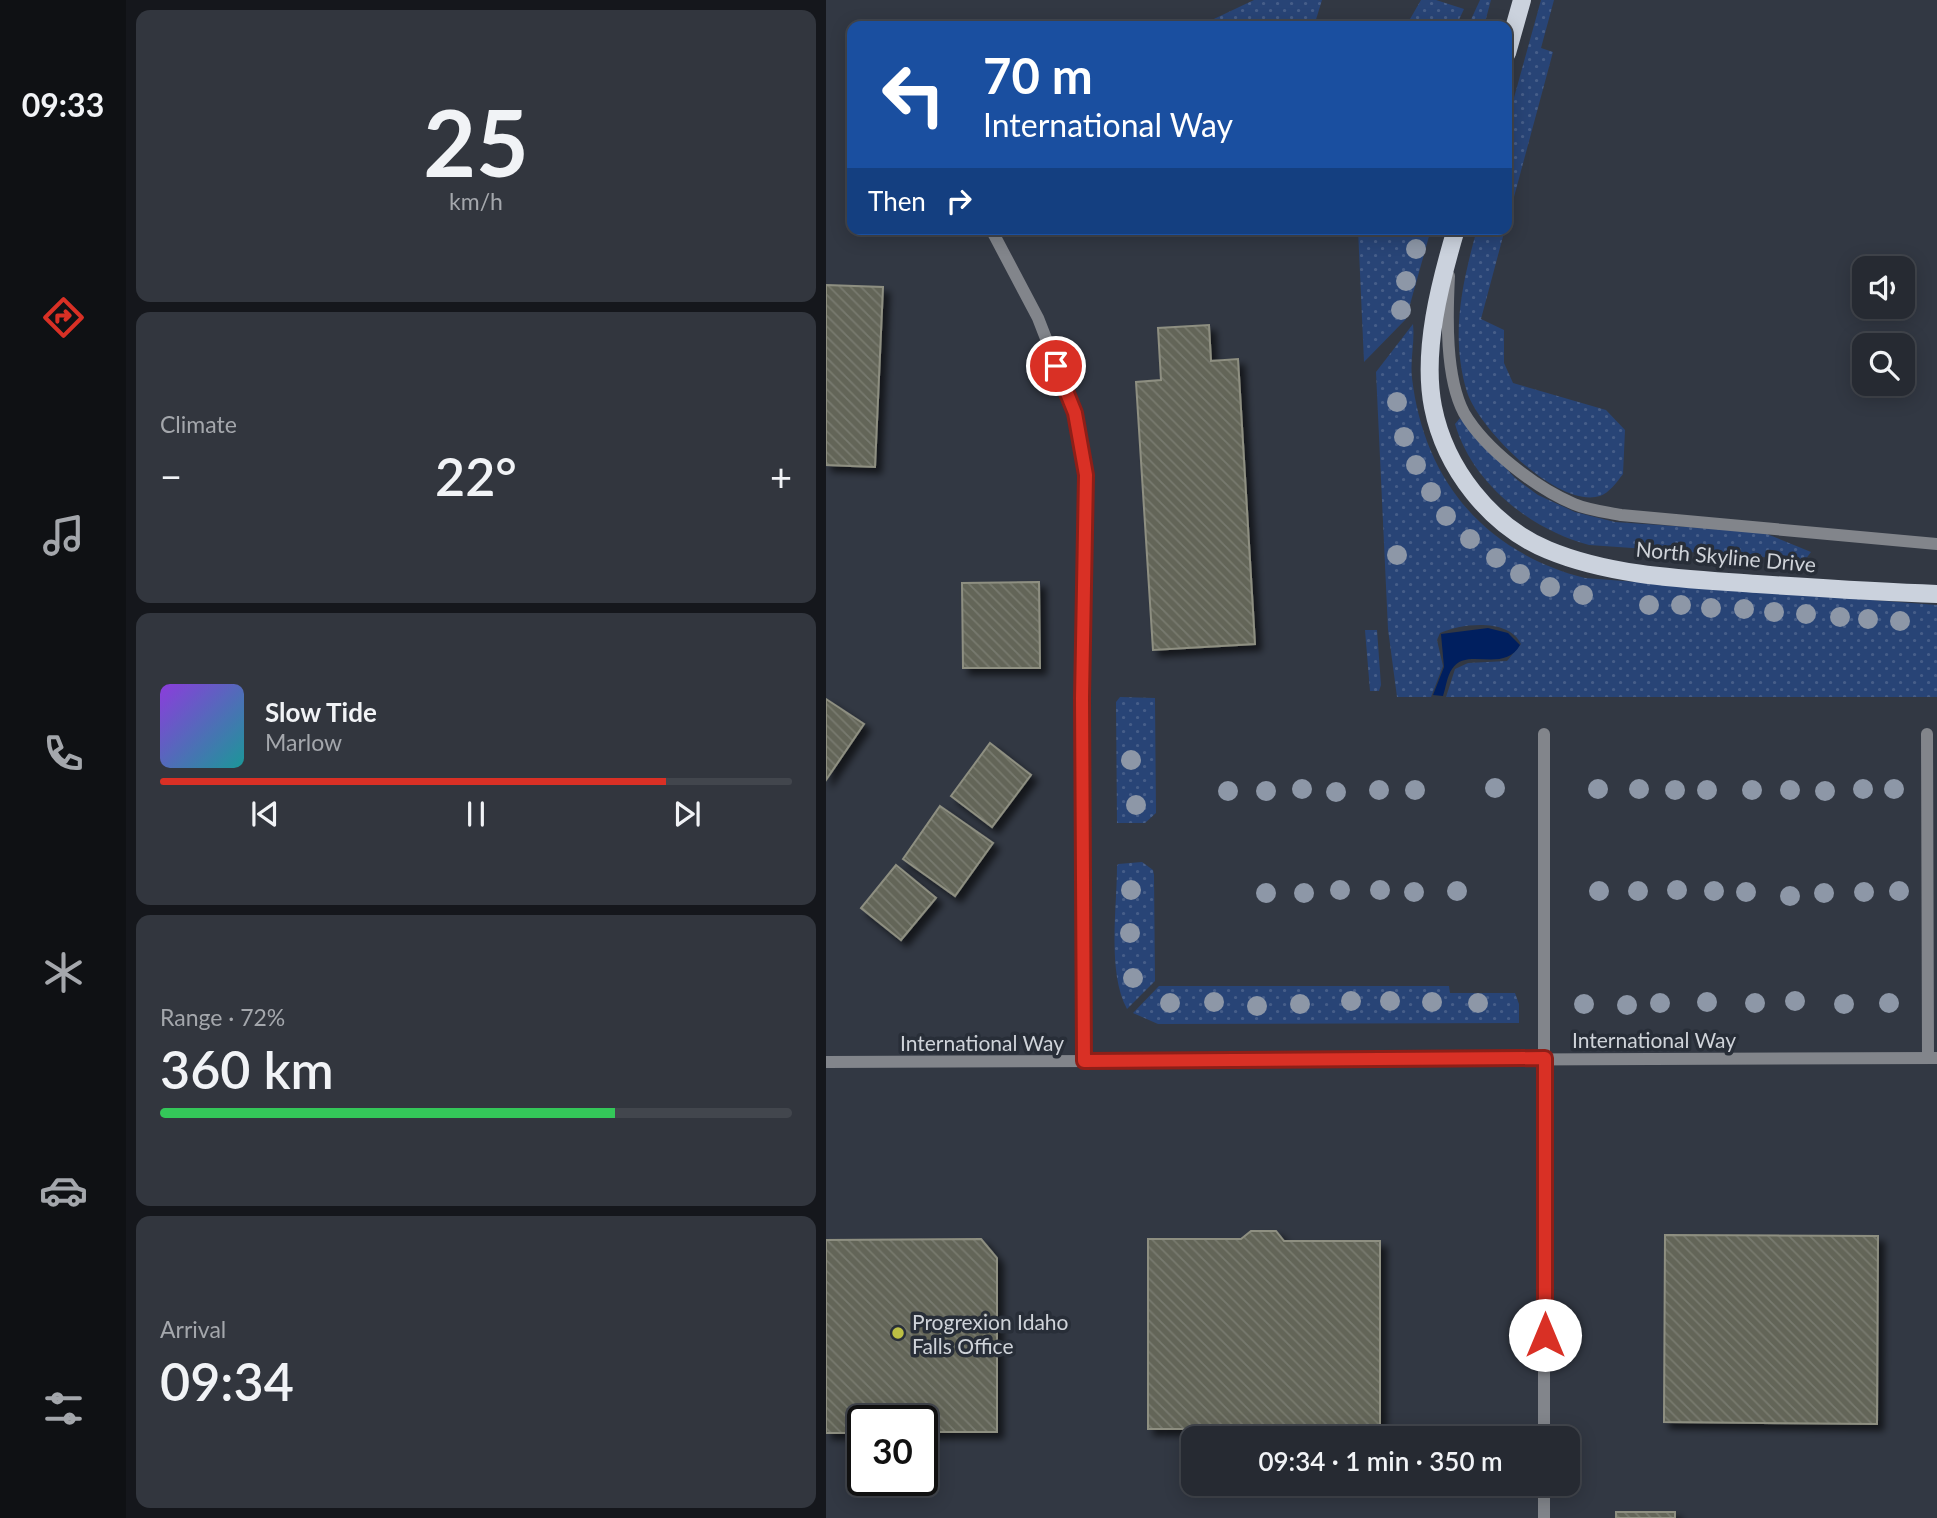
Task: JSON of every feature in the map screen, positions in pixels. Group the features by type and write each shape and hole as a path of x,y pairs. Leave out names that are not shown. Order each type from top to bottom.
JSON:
{"main road":[{"path":"1512,35 1522,0"},
{"name":"North Skyline Drive","path":"1454,237 1432,353 1433,407 1458,470 1491,512 1517,533 1548,550 1609,567 1684,579 1937,594"}],"street":[{"path":"994,235 1038,318 1075,413 1086,475 1082,698 1084,1061"},
{"path":"1454,237 1447,328 1450,363 1464,412 1498,453 1532,480 1575,505 1621,515 1937,544"},
{"path":"1544,734 1544,1426"},
{"path":"1927,734 1933,1058"},
{"name":"International Way","path":"826,1062 1933,1058"},
{"path":"1544,1496 1544,1518"}],"shaded area":[{"path":"1254,0 1322,0 1316,21 1210,21"},
{"path":"1421,0 1436,0 1464,9 1458,21 1409,21"},
{"path":"1480,0 1491,0 1485,21 1470,21"},
{"path":"1541,0 1554,0 1541,48 1553,52 1512,204 1512,105"},
{"path":"1358,235 1429,235 1406,319 1364,362"},
{"path":"1476,235 1503,235 1481,319 1504,330 1504,363 1513,383 1606,410 1625,430 1623,474 1603,495 1583,497 1543,479 1503,445 1474,408 1467,392 1459,351 1460,310"},
{"path":"1413,324 1412,378 1419,415 1430,449 1445,479 1465,506 1489,530 1517,550 1549,566 1585,578 1937,605 1937,697 1446,697 1455,669 1468,663 1507,661 1521,644 1515,636 1496,626 1472,625 1440,633 1437,640 1443,666 1431,697 1397,697 1388,629 1376,372"},
{"path":"1460,418 1515,478 1538,495 1575,512 1615,522 1762,532 1811,552 1805,560 1589,545 1567,538 1526,516 1490,484 1463,446 1455,424"},
{"path":"1488,628 1508,633 1520,645 1505,658 1475,659 1458,663 1450,672 1443,696 1433,695 1444,667 1441,634"},
{"path":"1365,630 1377,630 1381,685 1379,691 1370,691"},
{"path":"1120,697 1155,698 1156,813 1145,823 1117,823 1116,702"},
{"path":"1142,862 1153,870 1154,875 1155,981 1127,1009 1121,994 1115,959 1117,866"},
{"path":"1159,986 1449,986 1450,993 1515,993 1519,1004 1519,1023 1158,1024 1133,1013"}],"building":[{"path":"826,285 883,287 875,467 826,465"},
{"path":"1209,325 1211,361 1238,359 1255,644 1153,650 1136,382 1161,380 1158,328"},
{"path":"1039,582 1040,668 963,668 962,583"},
{"path":"826,699 864,724 826,780"},
{"path":"990,743 1031,775 992,827 951,796"},
{"path":"940,806 993,843 955,896 903,859"},
{"path":"896,865 936,898 901,940 861,908"},
{"path":"1251,1231 1276,1231 1284,1241 1380,1241 1380,1426 1181,1426 1181,1429 1148,1429 1148,1239 1241,1239"},
{"path":"1665,1235 1878,1236 1877,1424 1664,1422"},
{"path":"981,1239 997,1258 997,1432 938,1432 938,1405 847,1405 847,1433 826,1433 826,1240"},
{"path":"1616,1512 1675,1512 1675,1518 1616,1518"}],"place":[{"name":"Progrexion Idaho Falls Office","path":"898,1333"}],"route":[{"path":"1056,366 1075,413 1086,475 1082,698 1084,1061 1545,1058 1545,1335"}]}
